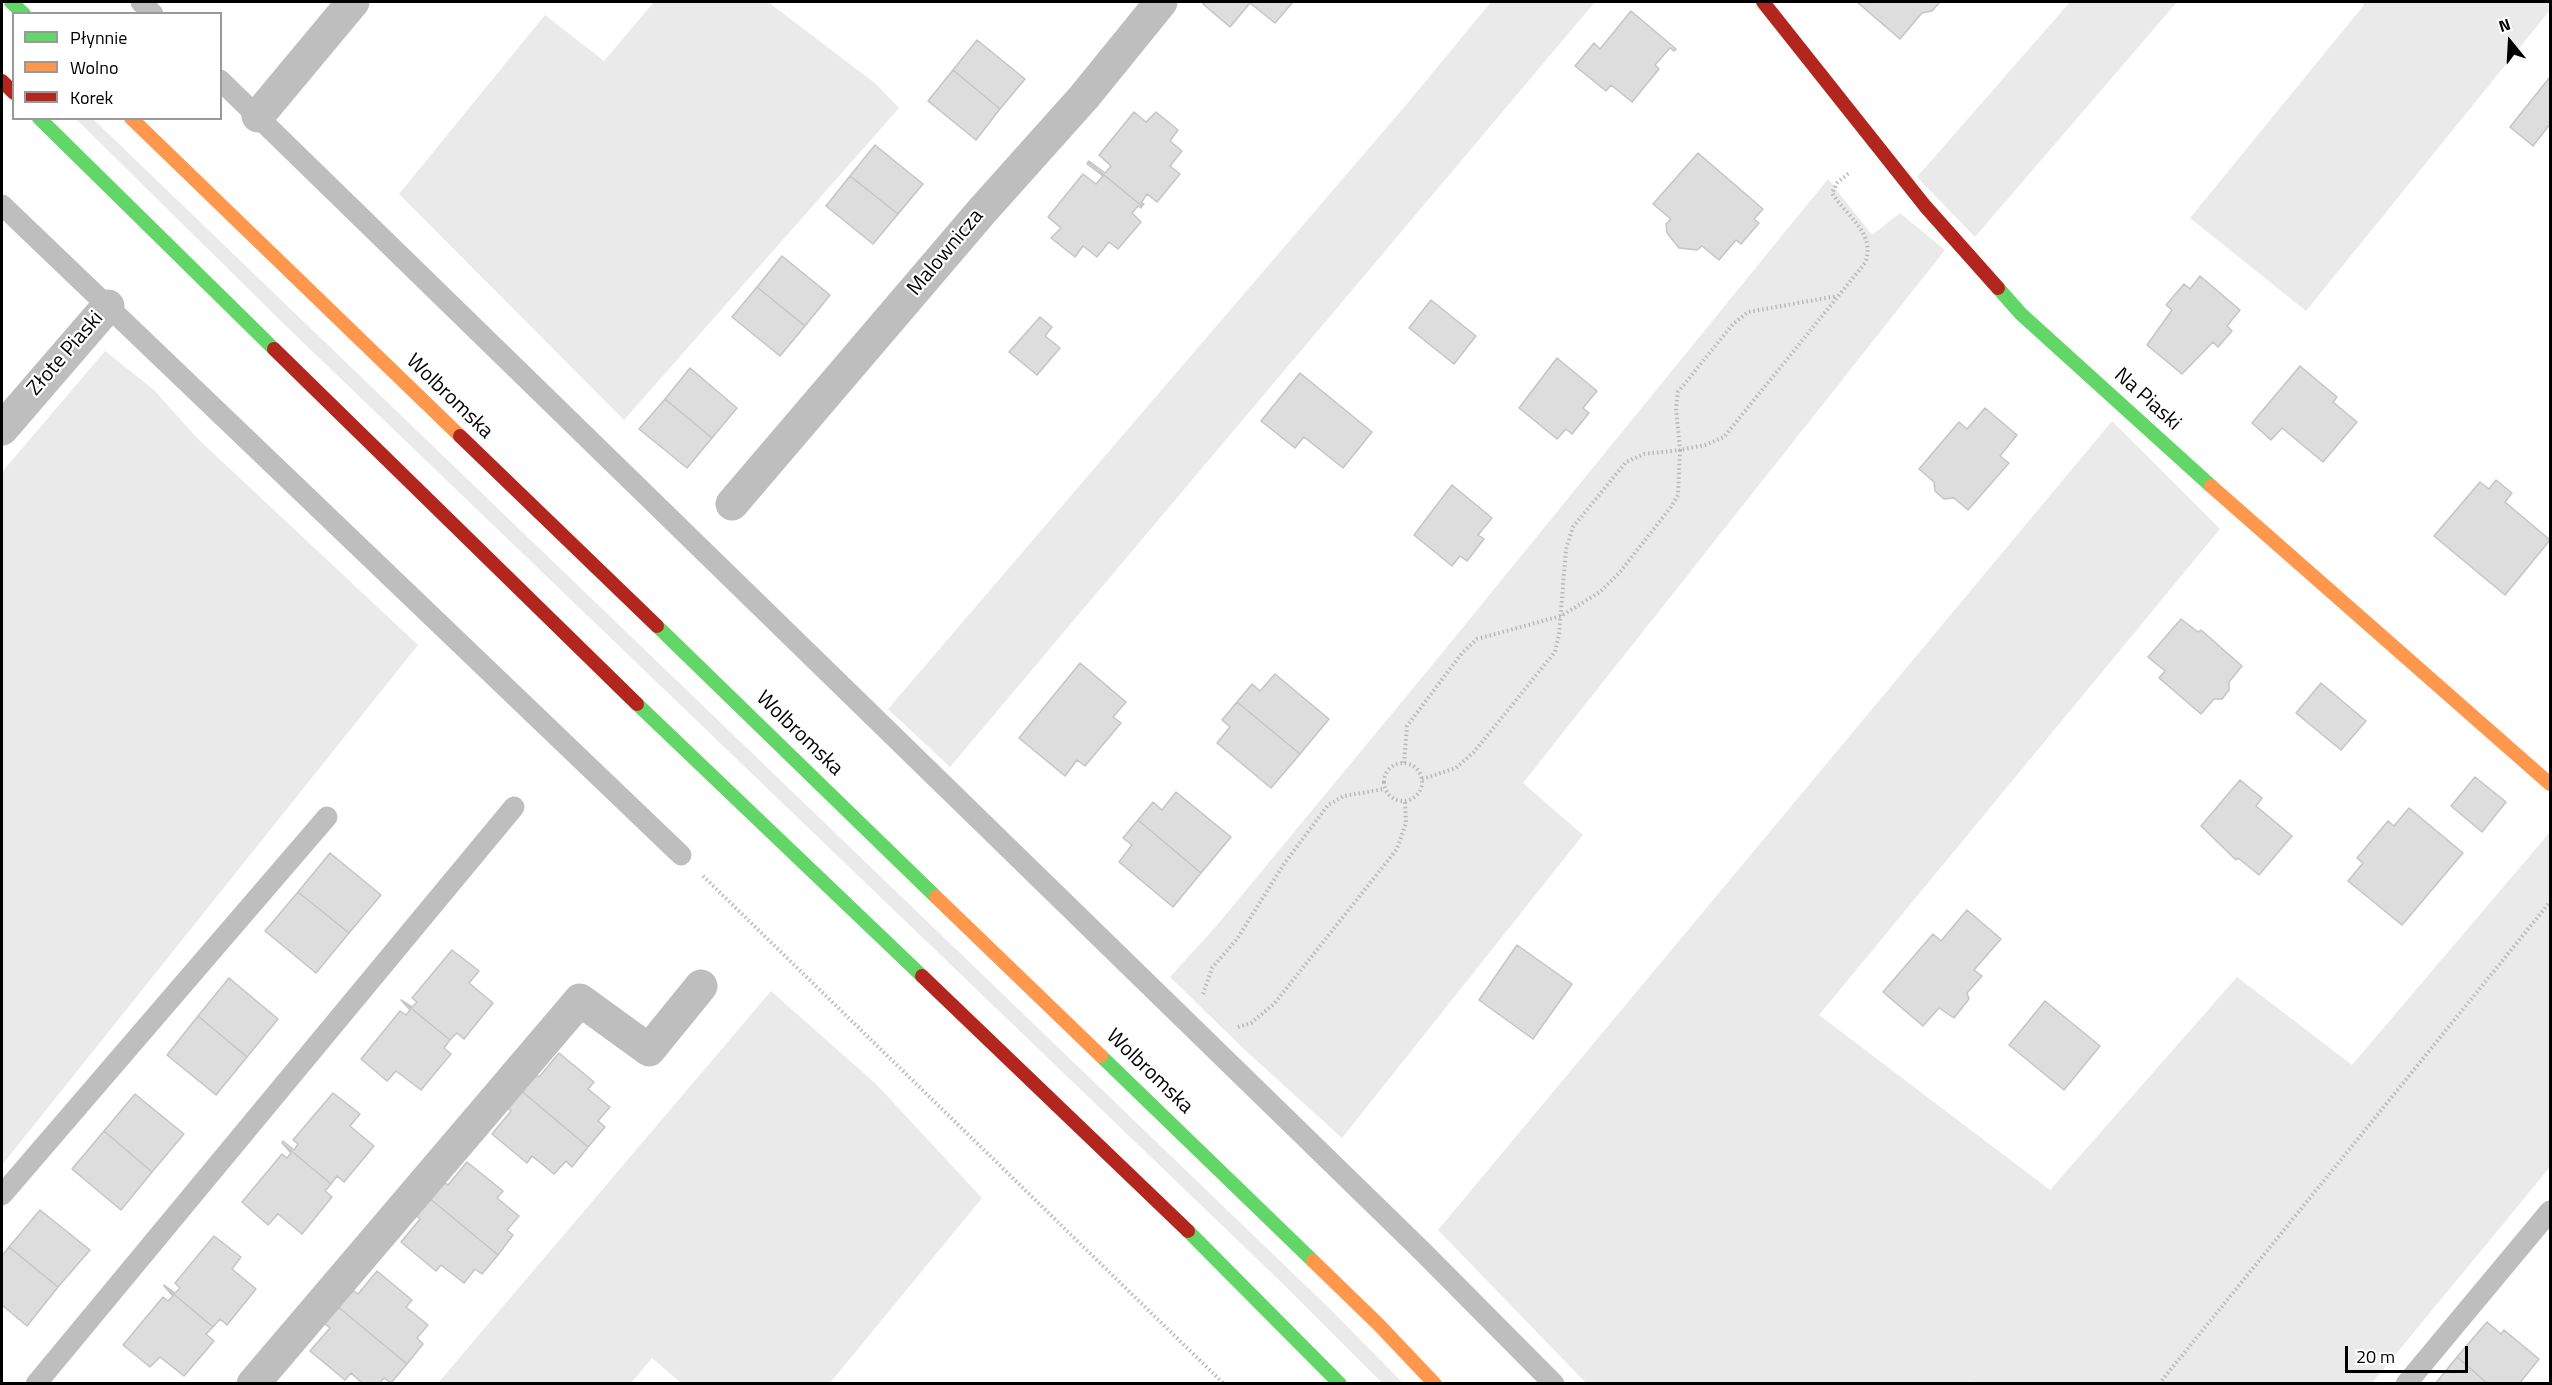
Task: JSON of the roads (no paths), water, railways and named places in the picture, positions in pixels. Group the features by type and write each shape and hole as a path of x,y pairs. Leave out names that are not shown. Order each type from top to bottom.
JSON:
{"main road":[{"name":"Na Piaski","path":"1763,2 1925,206 2021,314 2221,495 2550,784"},
{"path":"41,120 577,647 1180,1222 1341,1383"},
{"name":"Wolbromska","path":"133,120 1031,986 1379,1325 1435,1383"}],"street":[{"path":"258,116 353,2"},
{"name":"Malownicza","path":"732,504 982,210 1084,97 1161,2"},
{"name":"Złote Piaski","path":"2,429 108,306"},
{"path":"252,1383 580,1000 648,1050 701,986"}],"lane":[{"path":"222,82 1414,1243 1554,1383"},
{"path":"2,205 681,855"},
{"path":"36,1383 514,807"},
{"path":"2,1195 327,817"},
{"path":"2406,1383 2550,1211"}]}
